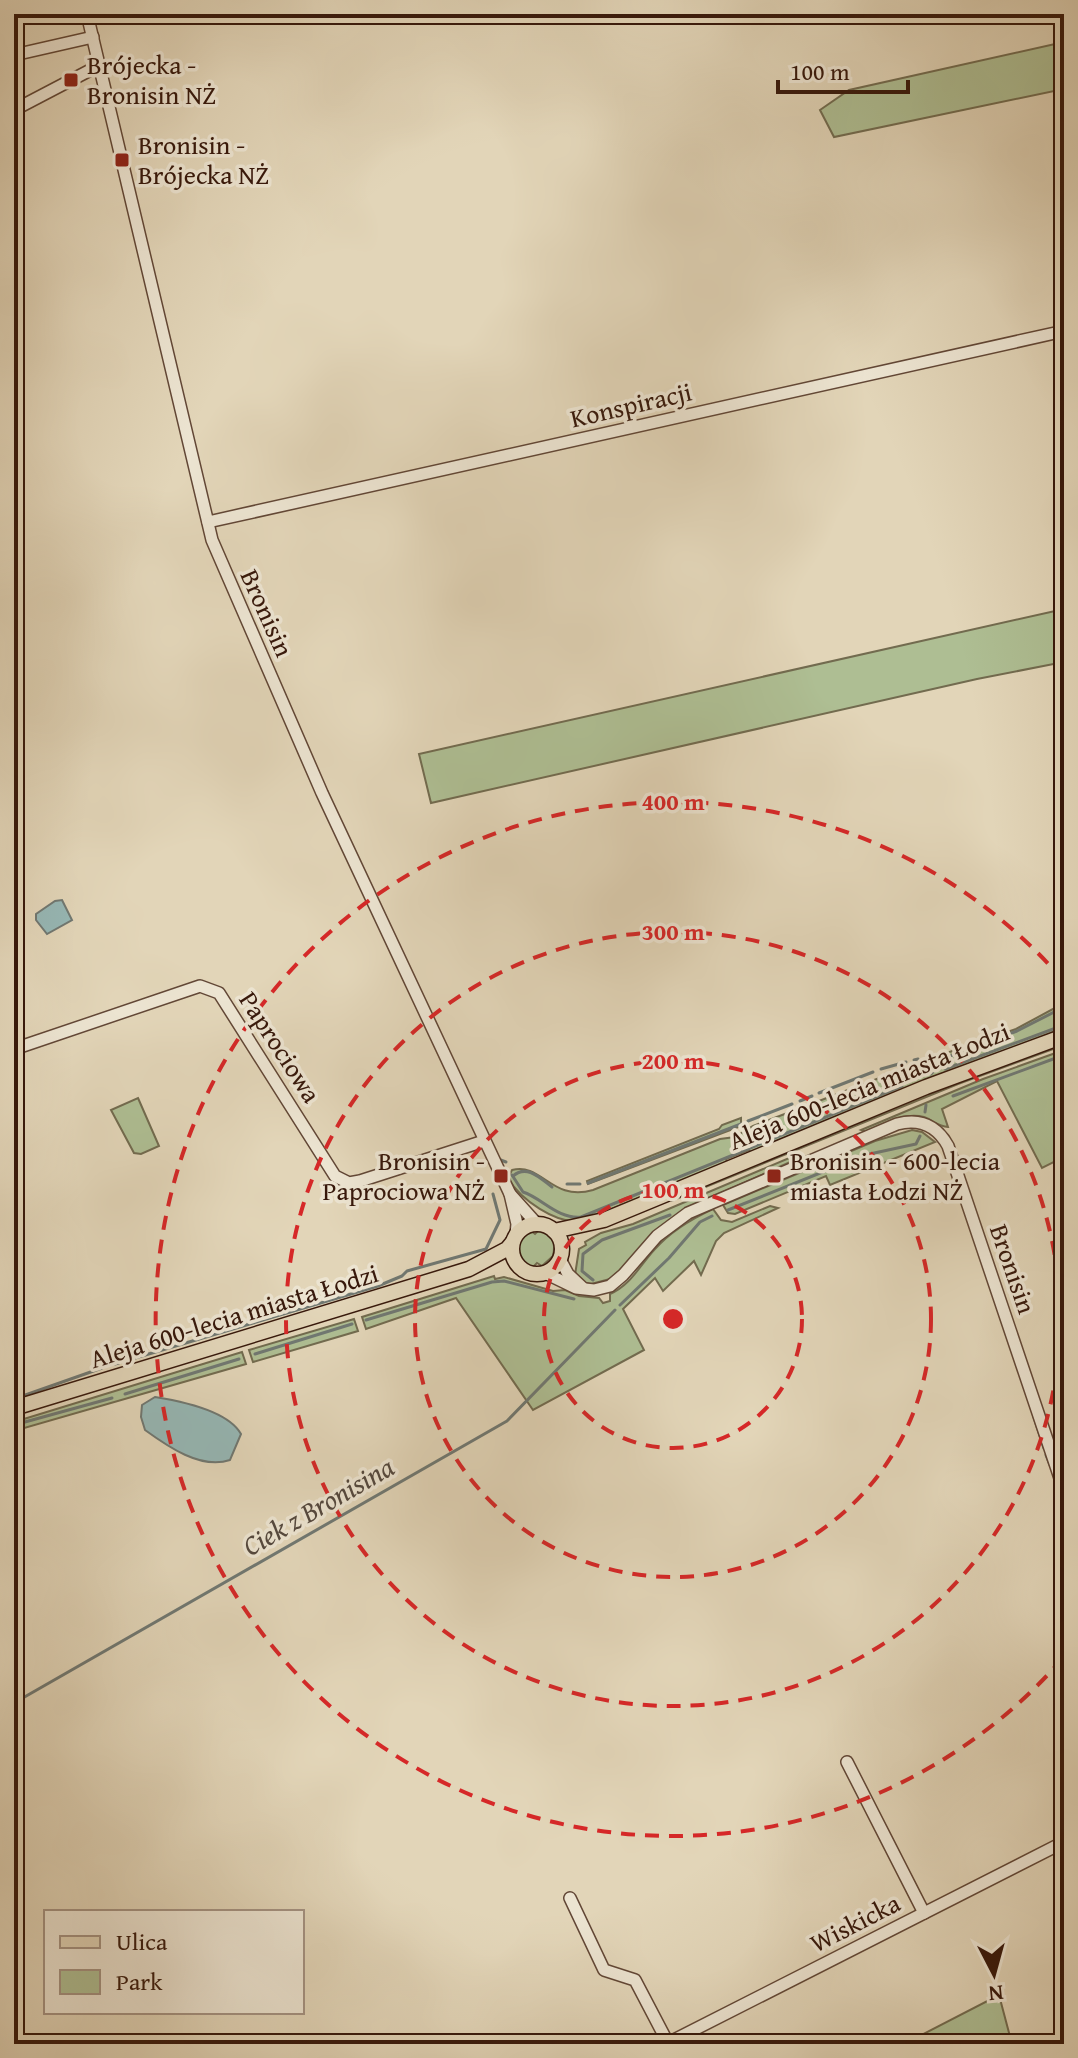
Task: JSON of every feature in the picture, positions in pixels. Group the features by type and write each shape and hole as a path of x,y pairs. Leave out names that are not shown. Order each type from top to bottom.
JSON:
{"main road":[{"name":"Aleja 600-lecia miasta Łodzi","path":"554,1231 604,1220 926,1087 1064,1036"},
{"name":"Aleja 600-lecia miasta Łodzi","path":"561,1254 604,1220"},
{"path":"536,1223 554,1231 561,1254 545,1273 532,1274 516,1264 511,1250 514,1238 524,1227 536,1223"},
{"name":"Aleja 600-lecia miasta Łodzi","path":"14,1408 469,1269 507,1249 514,1238"},
{"name":"Aleja 600-lecia miasta Łodzi","path":"469,1269 516,1264"}],"street":[{"name":"Bronisin","path":"87,14 217,555 322,793 510,1194 517,1224 514,1238"},
{"path":"14,55 93,37"},
{"path":"14,110 100,65"},
{"name":"Konspiracji","path":"208,522 1064,331"},
{"name":"Paprociowa","path":"14,1049 200,986 219,993 335,1176 349,1183 360,1181 484,1141"},
{"name":"Bronisin","path":"583,1288 598,1289 614,1283 657,1236 695,1210 897,1124 911,1121 926,1124 940,1133 948,1146 1064,1490"},
{"name":"Bronisin","path":"510,1194 536,1223"},
{"path":"561,1254 570,1276 583,1288"},
{"path":"545,1273 571,1286 583,1288"},
{"path":"847,1762 924,1913"},
{"name":"Wiskicka","path":"667,2044 1064,1842"},
{"path":"570,1898 604,1970 635,1980 667,2044"}],"green space":[{"path":"1064,42 1064,89 834,137 820,110 849,90"},
{"path":"1064,609 1064,662 431,803 419,754"},
{"path":"1064,1003 1064,1030 751,1153 749,1150 726,1159 727,1162 582,1221 550,1215 530,1202 508,1178 512,1170 522,1169 567,1191 593,1190 882,1077 898,1072 907,1082 921,1077 919,1068 926,1060 1016,1029"},
{"path":"1064,1042 1064,1045 958,1084 671,1201 947,1085"},
{"path":"1064,1050 1064,1157 1042,1168 997,1081 942,1109 948,1127 924,1117 909,1116 866,1132 861,1130 983,1079"},
{"path":"138,1098 159,1146 141,1154 134,1153 111,1110"},
{"path":"741,1118 741,1126 588,1184 587,1181"},
{"path":"912,1130 922,1132 935,1142 830,1185 826,1176 735,1214 728,1213 723,1205 875,1141"},
{"path":"794,1156 797,1159 694,1205 610,1279 591,1284 581,1282 575,1275 579,1249 601,1233 633,1224"},
{"path":"770,1206 778,1208 724,1233 716,1241 701,1275 694,1261 663,1291 655,1278 623,1309 644,1350 533,1410 456,1298 366,1329 362,1317 494,1276 495,1279 504,1277 553,1291 565,1290 579,1296 599,1298 603,1303 610,1301 610,1294 630,1280 661,1243 689,1221 713,1209 721,1220 732,1222"},
{"path":"530,1230 535,1234 543,1231 553,1243 553,1256 542,1266 537,1263 533,1267 524,1264 518,1255 518,1242"},
{"path":"354,1319 358,1331 253,1362 249,1350"},
{"path":"242,1352 246,1364 14,1431 14,1422"},
{"path":"999,1995 1012,2044 904,2044"}],"water":[{"path":"62,900 72,920 47,934 36,920 36,914 55,901"},
{"path":"155,1397 202,1408 235,1426 241,1434 230,1460 208,1462 196,1459 145,1430 141,1417 142,1405"}],"waterway":[{"name":"Ciek z Bronisina","path":"931,1074 945,1058 1017,1031 1064,1007"},
{"path":"945,1069 1064,1025"},
{"path":"953,1096 1064,1055"},
{"path":"914,1060 918,1059"},
{"path":"881,1069 906,1062"},
{"path":"925,1064 933,1070"},
{"path":"819,1093 873,1072"},
{"path":"512,1175 523,1192 557,1212 581,1217 902,1086"},
{"path":"800,1101 812,1096"},
{"path":"748,1121 792,1104"},
{"name":"Ciek z Bronisina","path":"925,1112 926,1105"},
{"path":"588,1183 741,1124"},
{"name":"Ciek z Bronisina","path":"728,1210 865,1155 916,1144 920,1136"},
{"path":"498,1159 506,1162"},
{"path":"513,1176 528,1172 552,1187"},
{"path":"567,1184 580,1184"},
{"path":"115,1364 378,1286 407,1271 486,1249 500,1220 493,1194"},
{"path":"593,1280 582,1271 583,1254 602,1240 670,1215"},
{"name":"Ciek z Bronisina","path":"620,1305 669,1258 700,1222 712,1216"},
{"path":"366,1320 492,1282 504,1281 574,1299"},
{"name":"Ciek z Bronisina","path":"14,1703 507,1421 615,1310"},
{"path":"255,1354 352,1324"},
{"path":"125,1394 239,1359"},
{"path":"14,1399 102,1368"},
{"path":"14,1425 112,1398"},
{"path":"1034,1417 1044,1448"},
{"path":"1046,1455 1050,1465"},
{"path":"1060,1495 1064,1507"}],"place":[{"name":"Brójecka - Bronisin NŻ","path":"71,80"},
{"name":"Bronisin - Brójecka NŻ","path":"122,160"},
{"name":"Bronisin - Paprociowa NŻ","path":"501,1176"},
{"name":"Bronisin - 600-lecia miasta Łodzi NŻ","path":"774,1176"}]}
